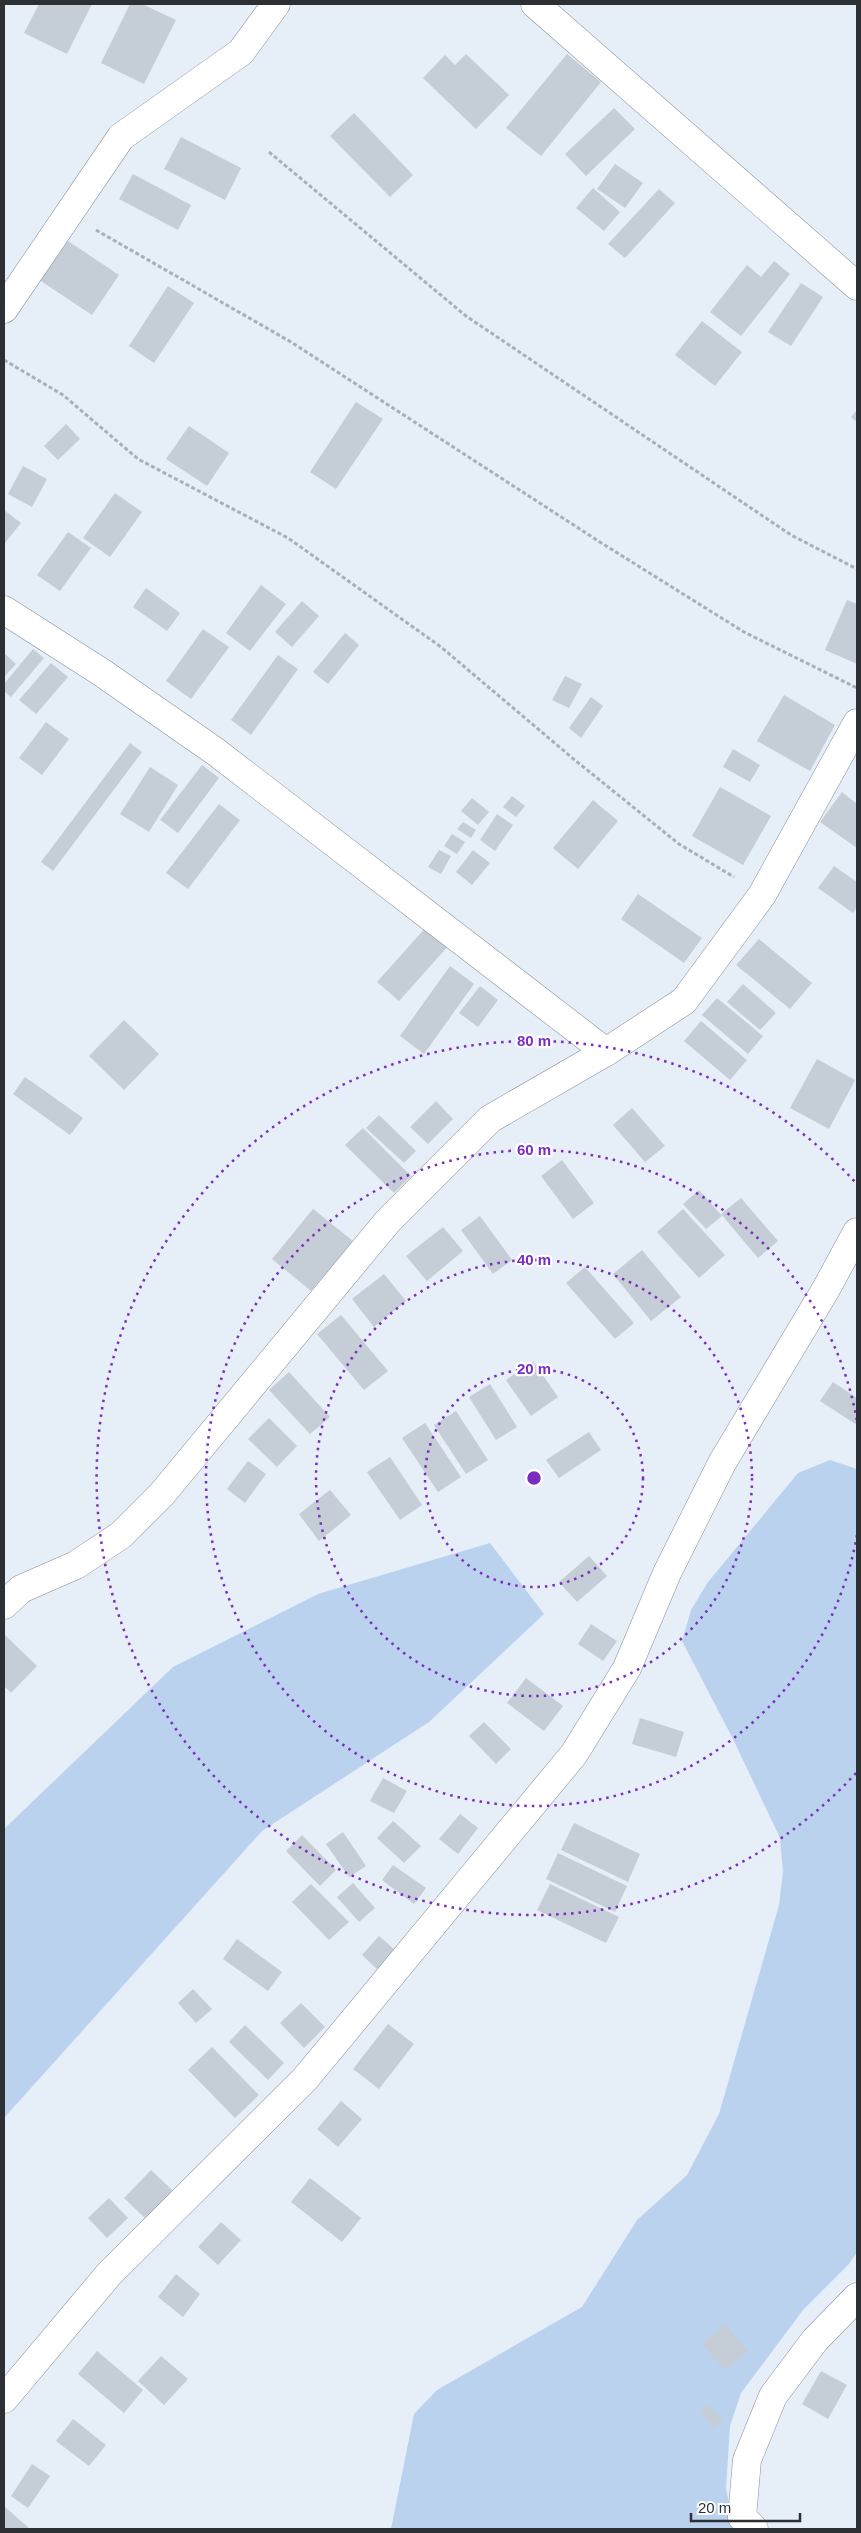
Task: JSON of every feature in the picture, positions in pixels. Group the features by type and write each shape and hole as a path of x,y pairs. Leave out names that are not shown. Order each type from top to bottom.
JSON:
{"street":[{"path":"4,309 70,215 121,137 241,52 276,4"},
{"path":"535,4 857,286"},
{"path":"4,610 101,672 216,752 606,1052"},
{"path":"4,1605 21,1590 76,1565 121,1535 155,1501 388,1222 490,1119 606,1052 684,1001 762,895 857,723"},
{"path":"4,2399 109,2274 305,2079 574,1754 627,1668 667,1573 722,1463 821,1297 857,1232"},
{"path":"754,2529 742,2517 748,2460 774,2396 815,2340 857,2297"}],"path":[{"path":"268,152 466,316 791,535 857,569"},
{"path":"70,215 291,342 603,544 744,632 857,688"},
{"path":"4,360 63,395 138,459 296,544 441,646 576,761 679,844 762,895"}],"shaded area":[{"path":"830,1460 857,1469 857,2252 849,2264 803,2310 741,2393 730,2426 726,2489 733,2518 741,2529 391,2529 414,2414 437,2390 582,2307 637,2220 687,2175 719,2114 779,1905 783,1872 780,1838 733,1739 682,1641 691,1610 708,1582 798,1473"},
{"path":"490,1543 544,1614 429,1722 262,1831 4,2118 4,1829 173,1667 318,1594"}],"building":[{"path":"39,4 92,4 67,54 24,33"},
{"path":"130,4 142,4 176,20 144,84 101,63"},
{"path":"466,54 509,95 476,129 423,78 445,55 455,65"},
{"path":"567,54 601,82 541,156 506,128"},
{"path":"614,108 635,129 586,176 565,154"},
{"path":"354,113 413,175 390,197 330,136"},
{"path":"181,137 241,168 225,200 164,169"},
{"path":"615,164 643,183 625,208 597,189"},
{"path":"133,174 191,205 178,230 119,199"},
{"path":"593,188 620,212 604,231 576,208"},
{"path":"659,189 675,203 625,258 608,244"},
{"path":"65,239 119,275 92,315 38,279"},
{"path":"774,261 790,274 741,336 710,312 747,265 761,277"},
{"path":"801,283 823,297 791,346 768,332"},
{"path":"168,286 194,303 154,363 129,346"},
{"path":"702,321 742,352 715,386 675,355"},
{"path":"356,402 383,419 336,489 310,472"},
{"path":"857,410 857,422 851,417"},
{"path":"66,424 80,439 58,460 44,446"},
{"path":"189,426 229,453 207,486 166,459"},
{"path":"23,466 47,479 32,507 8,494"},
{"path":"115,493 142,512 110,557 83,538"},
{"path":"4,510 21,523 4,544"},
{"path":"68,532 91,548 60,591 37,575"},
{"path":"261,585 286,604 250,651 226,633"},
{"path":"146,588 180,613 167,631 133,607"},
{"path":"847,600 857,604 857,664 825,650"},
{"path":"302,601 319,616 292,647 275,632"},
{"path":"203,629 229,647 191,699 166,681"},
{"path":"345,633 359,645 328,684 313,672"},
{"path":"33,649 44,658 11,697 4,691 4,684"},
{"path":"4,653 16,664 4,677"},
{"path":"278,655 298,669 251,735 231,720"},
{"path":"51,663 68,677 36,714 19,700"},
{"path":"565,676 582,684 569,708 552,700"},
{"path":"784,695 835,725 810,771 757,741"},
{"path":"591,697 603,706 581,738 569,728"},
{"path":"46,722 69,739 42,775 19,758"},
{"path":"130,743 142,752 53,871 41,862"},
{"path":"733,749 760,765 750,782 723,767"},
{"path":"202,765 219,778 178,833 160,820"},
{"path":"150,767 178,785 149,832 120,814"},
{"path":"720,787 771,816 743,865 692,836"},
{"path":"842,792 857,804 857,848 820,822"},
{"path":"512,796 525,806 516,817 503,807"},
{"path":"472,798 489,812 478,825 461,811"},
{"path":"593,800 618,821 578,869 553,848"},
{"path":"219,804 240,820 188,889 166,873"},
{"path":"497,814 513,825 495,851 480,840"},
{"path":"463,822 476,830 471,838 457,829"},
{"path":"452,834 465,842 457,854 444,846"},
{"path":"439,850 451,856 441,874 428,867"},
{"path":"473,850 490,863 472,885 456,872"},
{"path":"834,866 857,882 857,907 853,913 818,888"},
{"path":"638,894 702,938 684,963 621,919"},
{"path":"428,925 450,944 399,1001 377,982"},
{"path":"759,939 812,983 790,1009 736,965"},
{"path":"450,966 474,984 424,1054 400,1036"},
{"path":"743,984 776,1013 760,1030 727,1002"},
{"path":"480,986 498,1000 478,1027 459,1013"},
{"path":"717,998 763,1036 748,1054 702,1015"},
{"path":"124,1020 159,1054 124,1090 89,1056"},
{"path":"701,1021 747,1060 730,1080 684,1041"},
{"path":"817,1059 855,1080 829,1129 790,1108"},
{"path":"25,1077 83,1118 70,1135 13,1094"},
{"path":"436,1101 453,1119 428,1144 410,1127"},
{"path":"632,1108 665,1146 645,1162 613,1125"},
{"path":"379,1115 416,1151 404,1163 366,1128"},
{"path":"363,1128 411,1176 394,1193 345,1145"},
{"path":"562,1160 594,1203 573,1219 541,1176"},
{"path":"699,1190 722,1216 706,1229 683,1204"},
{"path":"741,1198 778,1241 758,1258 721,1214"},
{"path":"313,1209 353,1241 311,1291 272,1259"},
{"path":"683,1209 725,1255 699,1278 657,1232"},
{"path":"480,1216 512,1260 493,1274 461,1230"},
{"path":"443,1227 463,1251 427,1281 406,1256"},
{"path":"642,1250 681,1297 651,1321 613,1274"},
{"path":"585,1267 634,1323 615,1339 566,1283"},
{"path":"384,1274 406,1301 374,1327 352,1299"},
{"path":"341,1315 388,1371 364,1390 317,1334"},
{"path":"533,1361 558,1397 531,1416 506,1380"},
{"path":"289,1372 330,1417 310,1434 269,1390"},
{"path":"833,1382 857,1398 857,1425 820,1401"},
{"path":"490,1384 517,1427 496,1440 469,1397"},
{"path":"456,1411 488,1460 466,1474 434,1425"},
{"path":"269,1418 297,1446 277,1467 248,1439"},
{"path":"425,1423 461,1477 438,1492 402,1438"},
{"path":"589,1432 601,1450 559,1478 546,1460"},
{"path":"390,1457 422,1505 400,1520 367,1472"},
{"path":"248,1461 266,1474 245,1503 227,1489"},
{"path":"330,1490 351,1515 319,1541 299,1514"},
{"path":"589,1556 607,1576 577,1602 559,1582"},
{"path":"591,1624 617,1641 603,1661 578,1644"},
{"path":"5,1635 37,1666 11,1693 4,1686"},
{"path":"526,1678 563,1706 544,1731 507,1703"},
{"path":"640,1718 684,1732 676,1757 632,1744"},
{"path":"484,1722 511,1749 496,1764 469,1736"},
{"path":"383,1778 407,1791 394,1813 370,1801"},
{"path":"460,1814 478,1828 458,1854 439,1839"},
{"path":"393,1821 421,1846 404,1863 377,1838"},
{"path":"574,1823 640,1854 628,1882 561,1850"},
{"path":"343,1832 366,1866 349,1877 326,1844"},
{"path":"302,1835 336,1870 320,1886 286,1851"},
{"path":"558,1853 627,1886 615,1912 546,1879"},
{"path":"393,1865 426,1888 414,1904 382,1880"},
{"path":"353,1883 375,1908 359,1922 337,1897"},
{"path":"311,1884 349,1922 329,1940 292,1902"},
{"path":"550,1884 619,1917 606,1943 537,1910"},
{"path":"379,1936 396,1951 379,1971 362,1955"},
{"path":"237,1939 282,1972 268,1991 223,1959"},
{"path":"193,1989 212,2009 196,2023 178,2003"},
{"path":"301,2003 325,2027 304,2048 280,2023"},
{"path":"388,2024 414,2044 379,2089 353,2069"},
{"path":"245,2025 284,2063 268,2080 229,2042"},
{"path":"212,2047 259,2095 235,2118 188,2070"},
{"path":"341,2101 362,2119 338,2147 317,2129"},
{"path":"151,2170 174,2192 147,2220 124,2198"},
{"path":"310,2178 361,2218 342,2242 291,2202"},
{"path":"109,2198 128,2218 107,2238 88,2218"},
{"path":"221,2222 241,2240 218,2265 198,2247"},
{"path":"176,2274 200,2294 183,2317 158,2297"},
{"path":"725,2324 748,2351 725,2370 702,2344"},
{"path":"97,2351 143,2390 124,2413 78,2374"},
{"path":"161,2356 188,2379 164,2405 138,2381"},
{"path":"821,2371 847,2385 828,2419 802,2404"},
{"path":"708,2405 723,2420 714,2428 700,2412"},
{"path":"73,2419 106,2445 89,2466 56,2441"},
{"path":"32,2464 50,2476 28,2508 11,2496"},
{"path":"4,2506 30,2529 4,2529"}]}
